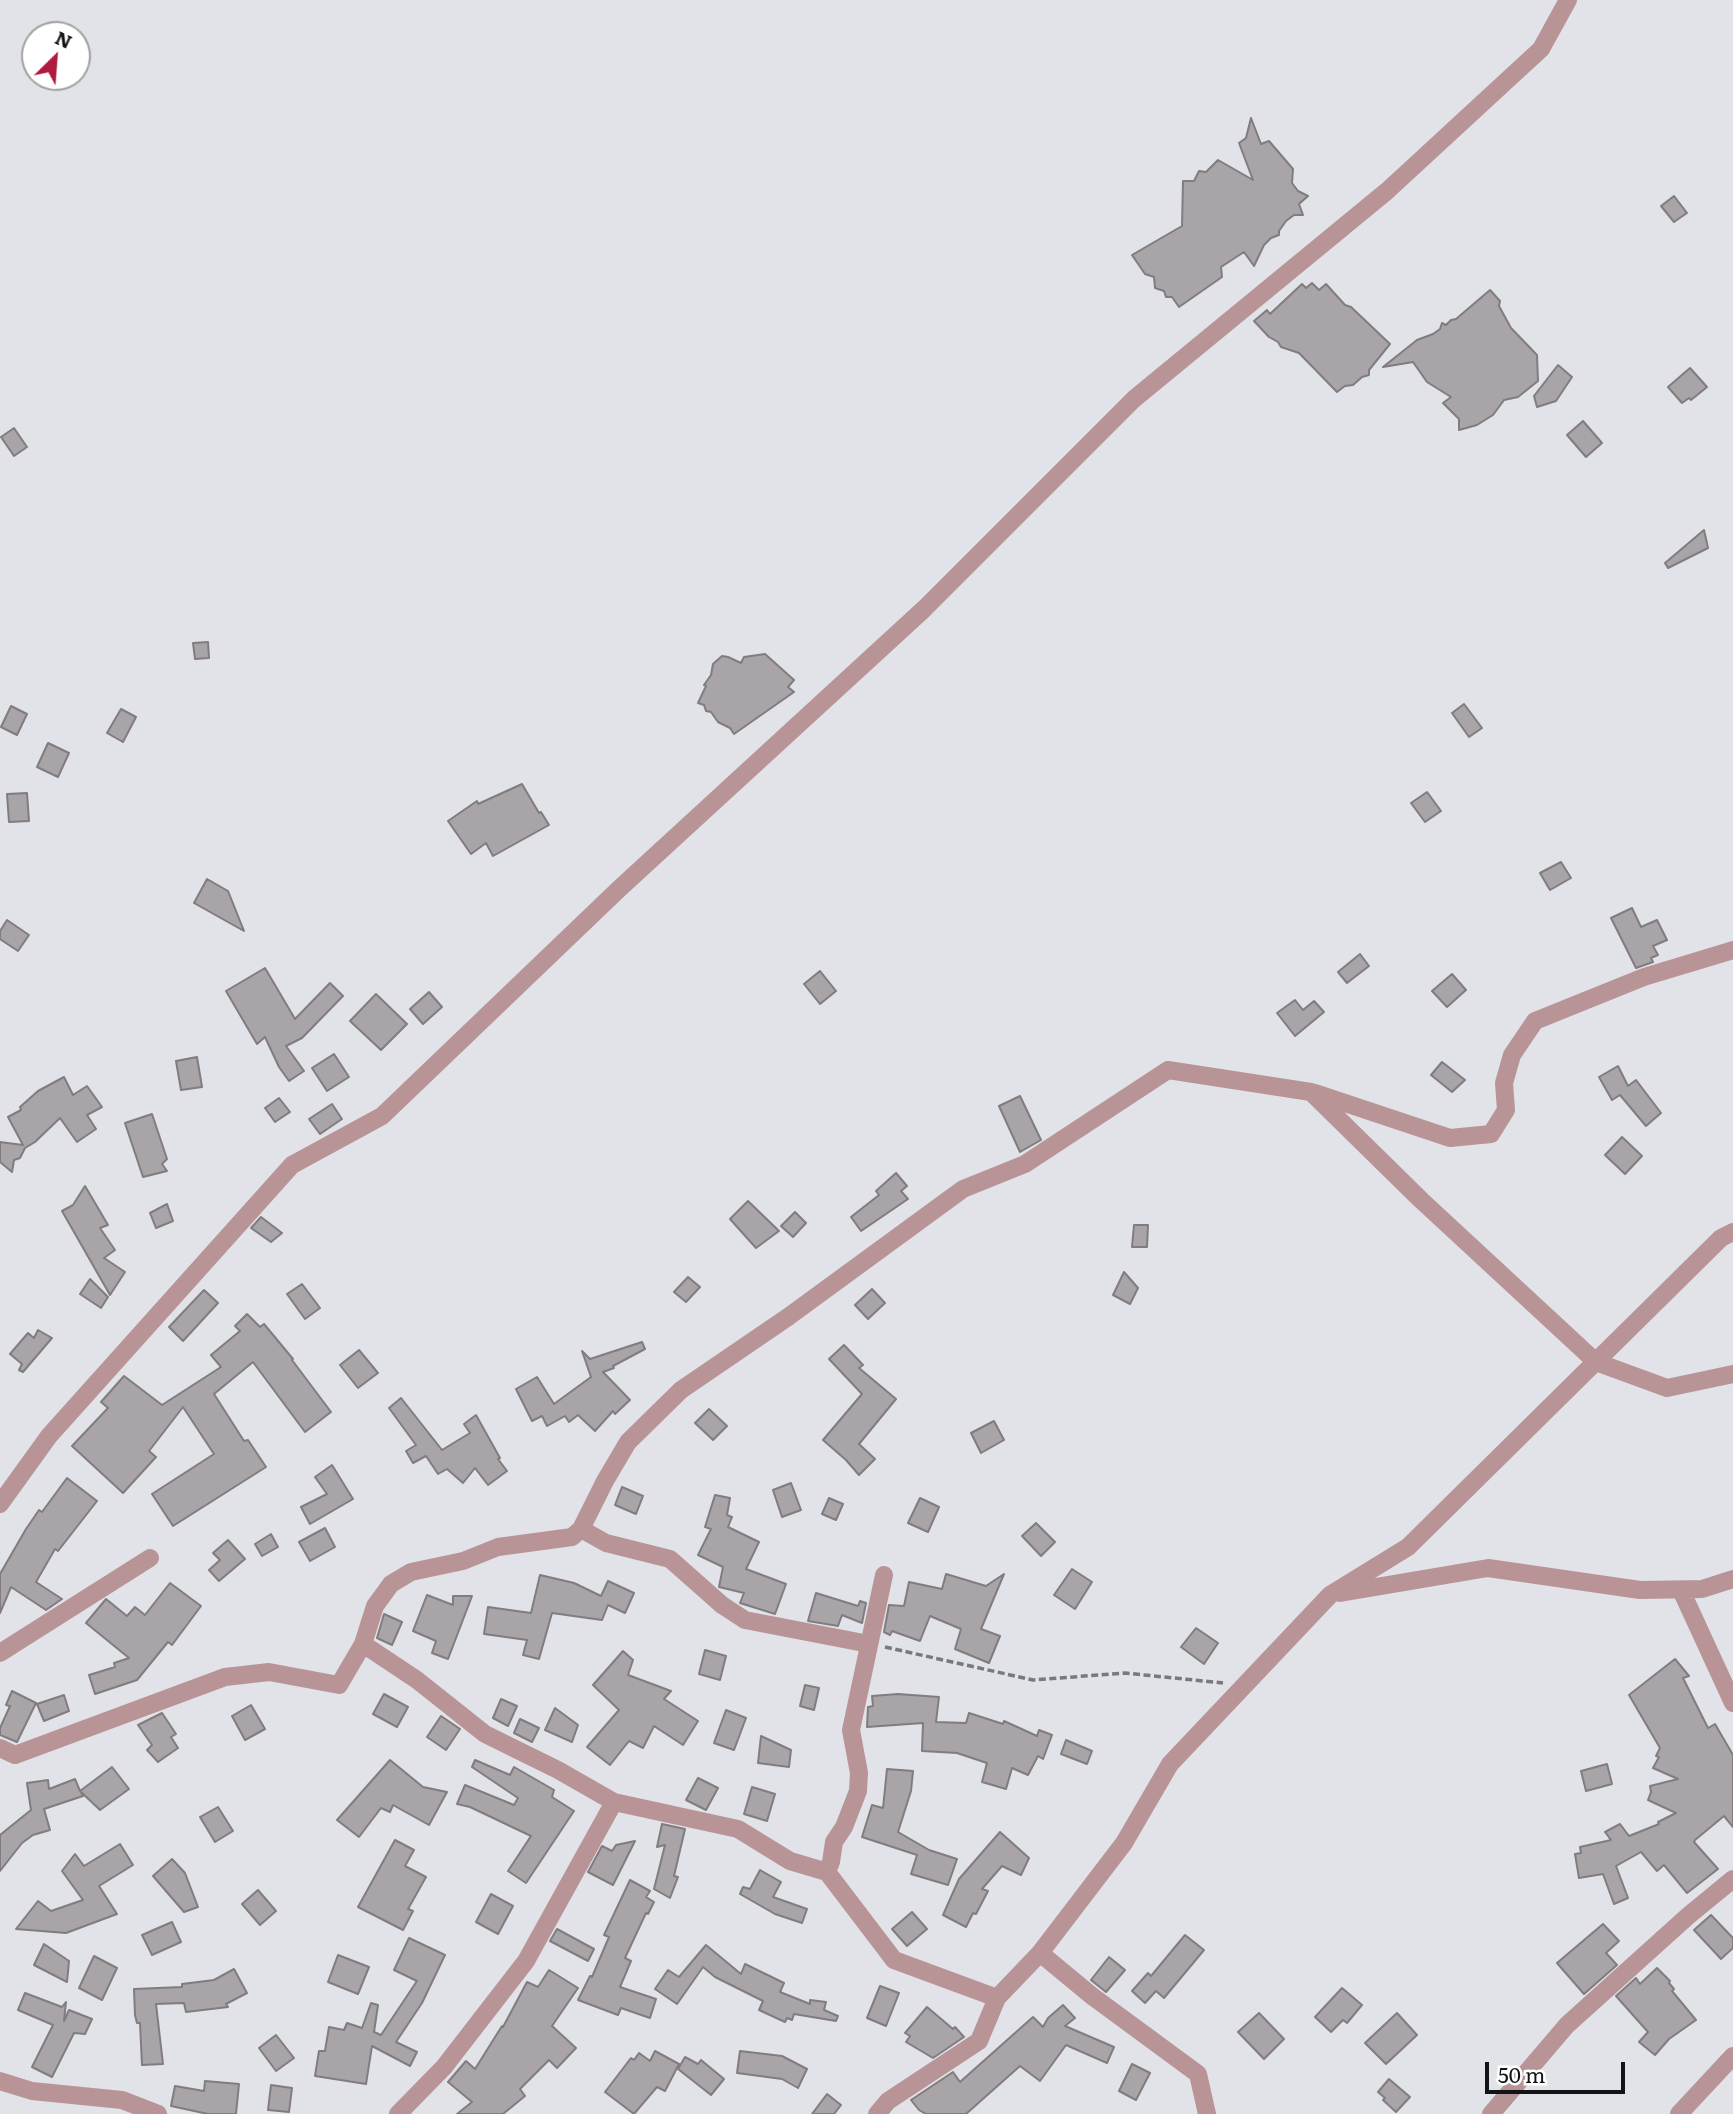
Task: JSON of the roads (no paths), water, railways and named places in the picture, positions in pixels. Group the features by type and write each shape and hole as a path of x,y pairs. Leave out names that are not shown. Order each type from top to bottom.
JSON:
{"street":[{"path":"0,1504 49,1436 292,1165 382,1116 620,888 924,609 1134,399 1387,191 1541,49 1568,0"},
{"path":"0,1748 15,1755 225,1677 269,1672 339,1685 363,1644 375,1606 391,1584 411,1572 463,1561 498,1547 572,1537 581,1529 628,1442 681,1390 799,1310 963,1189 1025,1164 1168,1070 1311,1092 1450,1138 1491,1134 1506,1110 1504,1083 1511,1055 1535,1020 1644,977 1733,950"},
{"path":"1311,1092 1421,1200 1596,1362 1667,1388 1733,1374"},
{"path":"877,2114 888,2101 979,2041 997,1998 1040,1953 1124,1843 1170,1764 1330,1595 1408,1547 1721,1238 1733,1232"},
{"path":"581,1529 606,1543 670,1559 722,1605 744,1620 869,1644"},
{"path":"0,1653 150,1558"},
{"path":"1330,1595 1488,1568 1640,1590 1702,1589 1733,1579"},
{"path":"827,1872 834,1842 844,1827 858,1791 859,1773 851,1730 884,1575"},
{"path":"1681,1590 1733,1703"},
{"path":"363,1644 417,1680 485,1734 558,1769 614,1801 738,1829 790,1861 827,1872 894,1960 997,1998"},
{"path":"398,2114 444,2067 526,1961 614,1801"},
{"path":"1491,2114 1567,2025 1733,1879"},
{"path":"1040,1953 1092,1996 1198,2074 1207,2114"},
{"path":"1679,2114 1733,2056"},
{"path":"0,2081 32,2091 122,2100 158,2114"}]}
